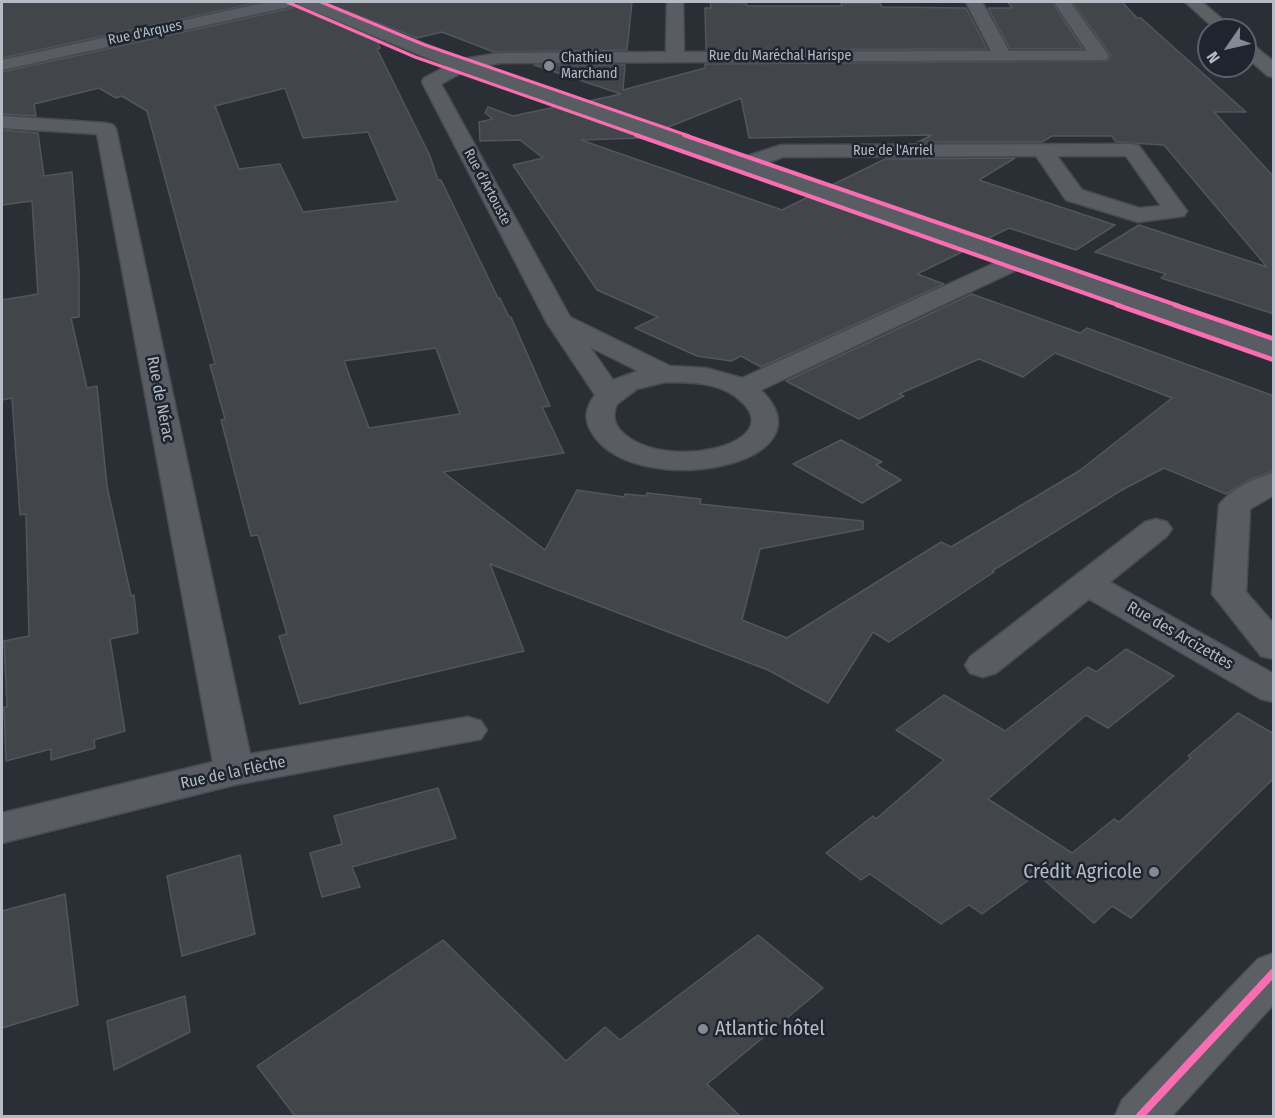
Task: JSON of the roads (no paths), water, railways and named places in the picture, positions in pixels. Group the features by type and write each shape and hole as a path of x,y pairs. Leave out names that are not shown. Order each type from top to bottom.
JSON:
{"main road":[{"path":"1193,2 1212,18"},
{"path":"1257,57 1274,72"},
{"path":"1140,1116 1274,972"}],"street":[{"name":"Rue d'Arques","path":"2,65 288,2"},
{"path":"305,2 461,65 1274,351"},
{"path":"675,2 675,56"},
{"path":"974,2 1003,56"},
{"name":"Rue du Maréchal Harispe","path":"461,65 500,58 1100,56 1062,2"},
{"name":"Rue d'Artouste","path":"461,65 431,82 560,323 609,395"},
{"name":"Rue de Nérac","path":"2,122 106,129 234,771"},
{"name":"Rue de l'Arriel","path":"745,164 781,151 1132,150 1176,211 1138,215 1074,195 1043,151"},
{"path":"742,388 1020,260"},
{"path":"560,323 665,374"},
{"path":"665,374 693,374 720,379 742,388 758,400 765,414 764,428 753,442 708,460 679,461 651,458 634,452 608,437 599,423 599,409 609,395 623,385 643,378 665,374"},
{"path":"1274,482 1235,505 1229,594 1274,648"},
{"path":"983,665 1156,529"},
{"name":"Rue des Arcizettes","path":"1087,583 1274,690"},
{"name":"Rue de la Flèche","path":"2,828 234,771 468,730"}],"place":[{"name":"Chathieu Marchand","path":"549,66"},
{"name":"Crédit Agricole","path":"1154,872"},
{"name":"Atlantic hôtel","path":"703,1029"}]}
